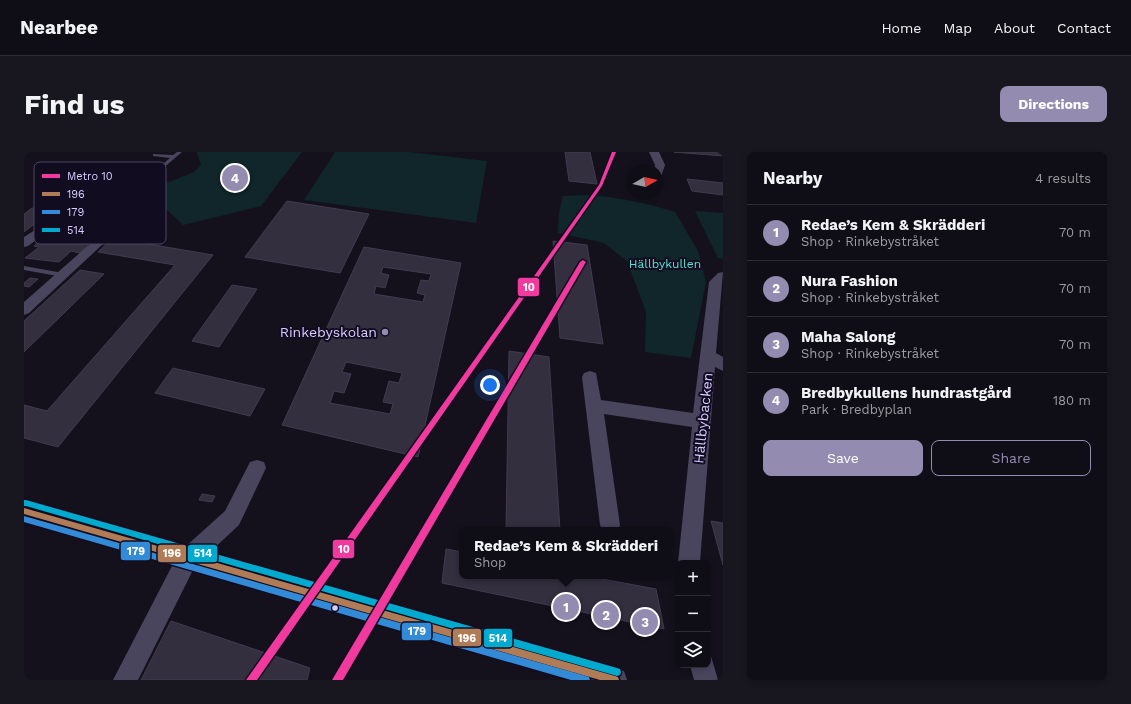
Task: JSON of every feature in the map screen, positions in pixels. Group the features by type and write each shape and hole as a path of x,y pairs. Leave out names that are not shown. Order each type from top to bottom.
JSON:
{"street":[{"path":"654,152 660,164"},
{"path":"24,243 34,236"},
{"path":"24,310 30,297 63,275 97,244"},
{"name":"Hällbybacken","path":"689,560 700,421 716,360 716,282 723,276"},
{"path":"590,377 610,525"},
{"path":"594,406 700,421"},
{"path":"125,680 187,559 232,518 258,468"},
{"path":"24,511 187,559 615,680"},
{"path":"703,668 706,680"}],"lane":[{"path":"166,164 180,152"},
{"path":"155,155 174,157"},
{"path":"24,268 63,275"}],"green space":[{"path":"302,152 261,206 183,225 166,209 166,184 194,172 201,165 197,153"},
{"path":"335,152 409,152 487,161 476,223 304,200"},
{"name":"Hällbykullen","path":"588,195 632,201 675,212 698,251 706,282 691,358 645,352 646,312 627,261 604,243 558,233 559,212 563,196"},
{"path":"695,211 723,213 723,259 718,258"}],"building":[{"path":"565,152 590,152 597,184 569,181"},
{"path":"674,152 723,152 723,156"},
{"path":"687,179 723,183 723,195 692,191"},
{"path":"287,201 369,214 340,273 245,257"},
{"path":"32,208 34,208 34,224 24,232 24,214"},
{"path":"553,241 587,245 603,344 560,338"},
{"path":"37,244 89,244 80,253 71,251 59,262 25,258 39,247 34,246"},
{"path":"107,244 148,244 213,255 58,447 24,438 24,405 47,411 175,265 98,252"},
{"name":"Rinkebyskolan","path":"364,247 461,263 418,457 282,425","holes":["383,267 431,274 429,281 421,280 417,293 425,295 423,302 374,294 376,286 385,288 389,275 381,273","346,362 402,373 399,383 389,381 383,402 393,404 390,414 330,403 334,391 344,393 351,374 342,372"]},
{"path":"80,270 104,274 24,352 24,321"},
{"path":"30,278 38,279 29,287 24,286 24,283"},
{"path":"232,285 257,289 219,347 192,341"},
{"path":"509,351 549,357 560,527 506,527"},
{"path":"173,368 265,389 250,416 155,393"},
{"path":"202,494 215,496 212,502 199,500"},
{"path":"711,521 723,523 723,565"},
{"path":"446,549 459,551 459,579 602,579 656,589 664,629 442,583"},
{"path":"171,621 310,668 307,680 141,680"}],"metro line":[{"name":"10","path":"251,680 601,185 614,152"},
{"name":"10","path":"337,680 583,262"}],"transit line":[{"name":"514","path":"26,503 617,672"},
{"name":"196","path":"24,511 615,680"},
{"name":"179","path":"24,519 586,680"}],"place":[{"name":"Bredbykullens hundrastgård","path":"235,178"},
{"name":"Rinkebyskolan","path":"385,332"},
{"name":"Redae’s Kem & Skrädderi","path":"566,607"},
{"name":"Nura Fashion","path":"606,615"},
{"name":"Maha Salong","path":"645,622"}]}
